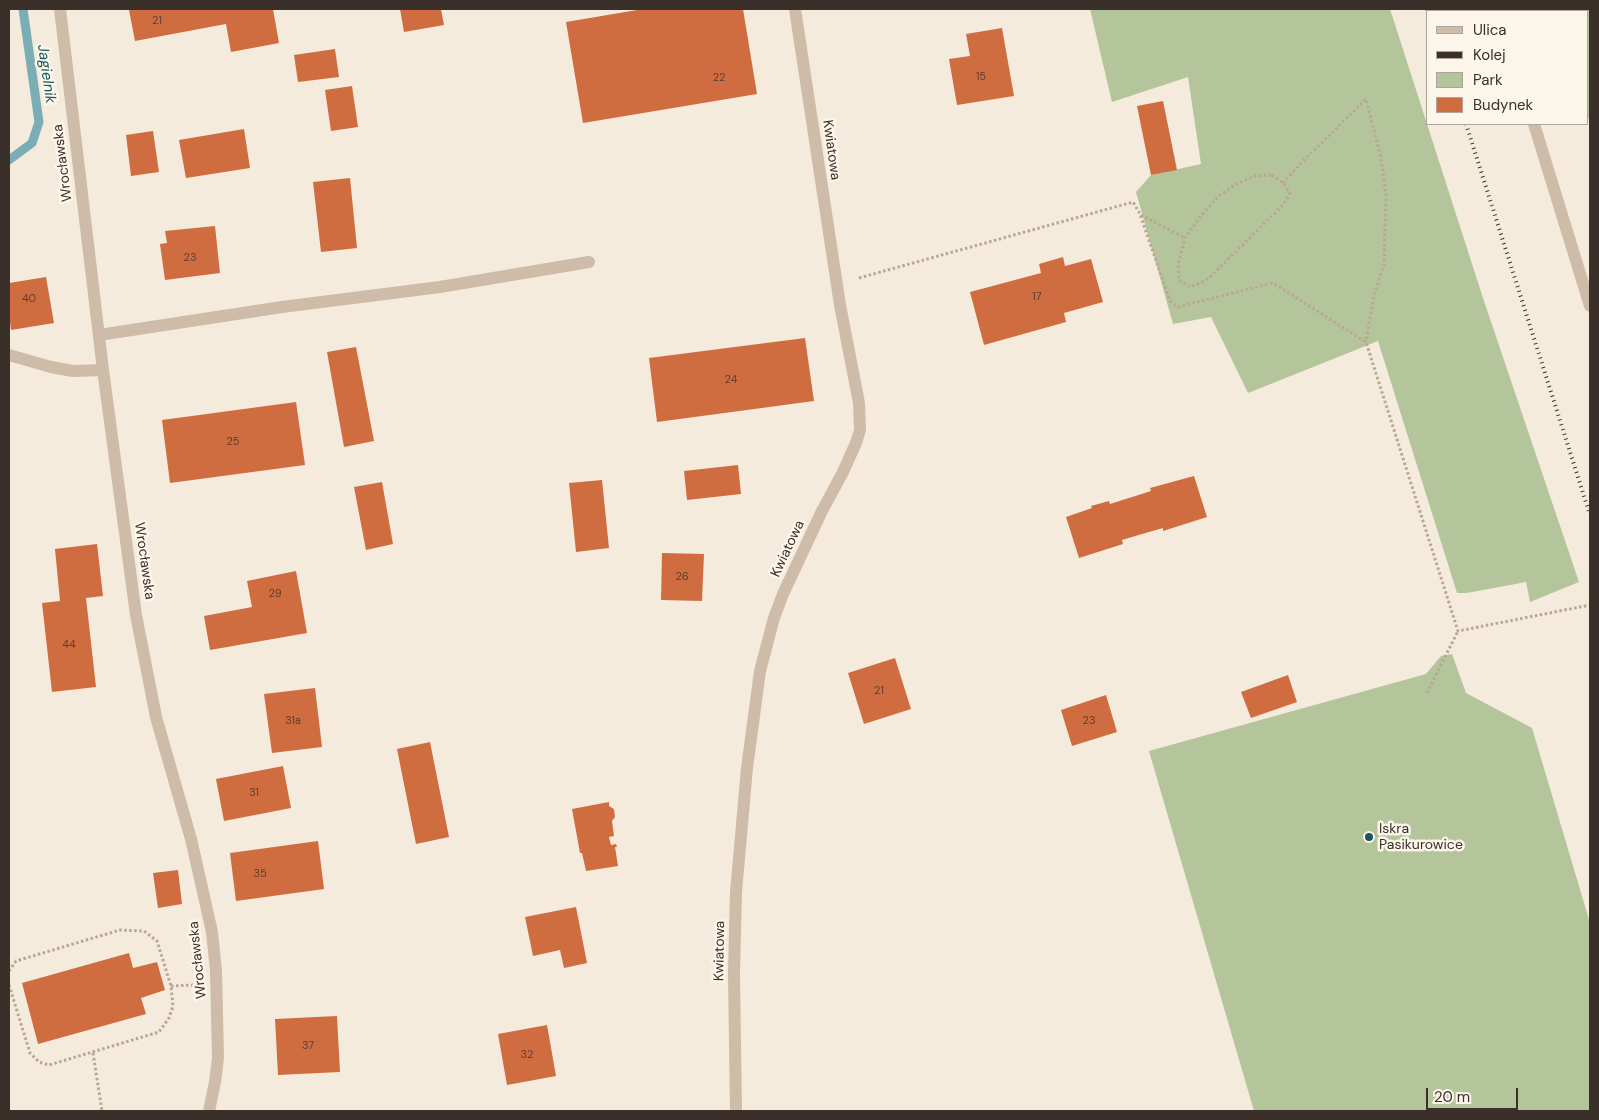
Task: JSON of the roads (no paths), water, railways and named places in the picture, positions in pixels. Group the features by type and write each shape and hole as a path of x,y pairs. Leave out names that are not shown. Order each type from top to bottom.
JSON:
{"street":[{"name":"Wrocławska","path":"60,9 103,370 135,605 146,670 166,754 200,874 212,932 216,971 218,1058 209,1111"},
{"name":"Kwiatowa","path":"736,1111 734,974 736,892 747,768 760,671 774,618 783,594 822,511 843,472 860,430 859,403 836,284 795,9"},
{"path":"1534,125 1590,306"},
{"path":"99,335 282,307 440,287 589,262"},
{"path":"9,355 51,367 103,370"}],"waterway":[{"name":"Jagielnik","path":"9,160 32,143 39,122 23,9"}],"railway":[{"path":"1466,125 1590,515"}],"place":[{"name":"Iskra Pasikurowice","path":"1369,837"}]}
